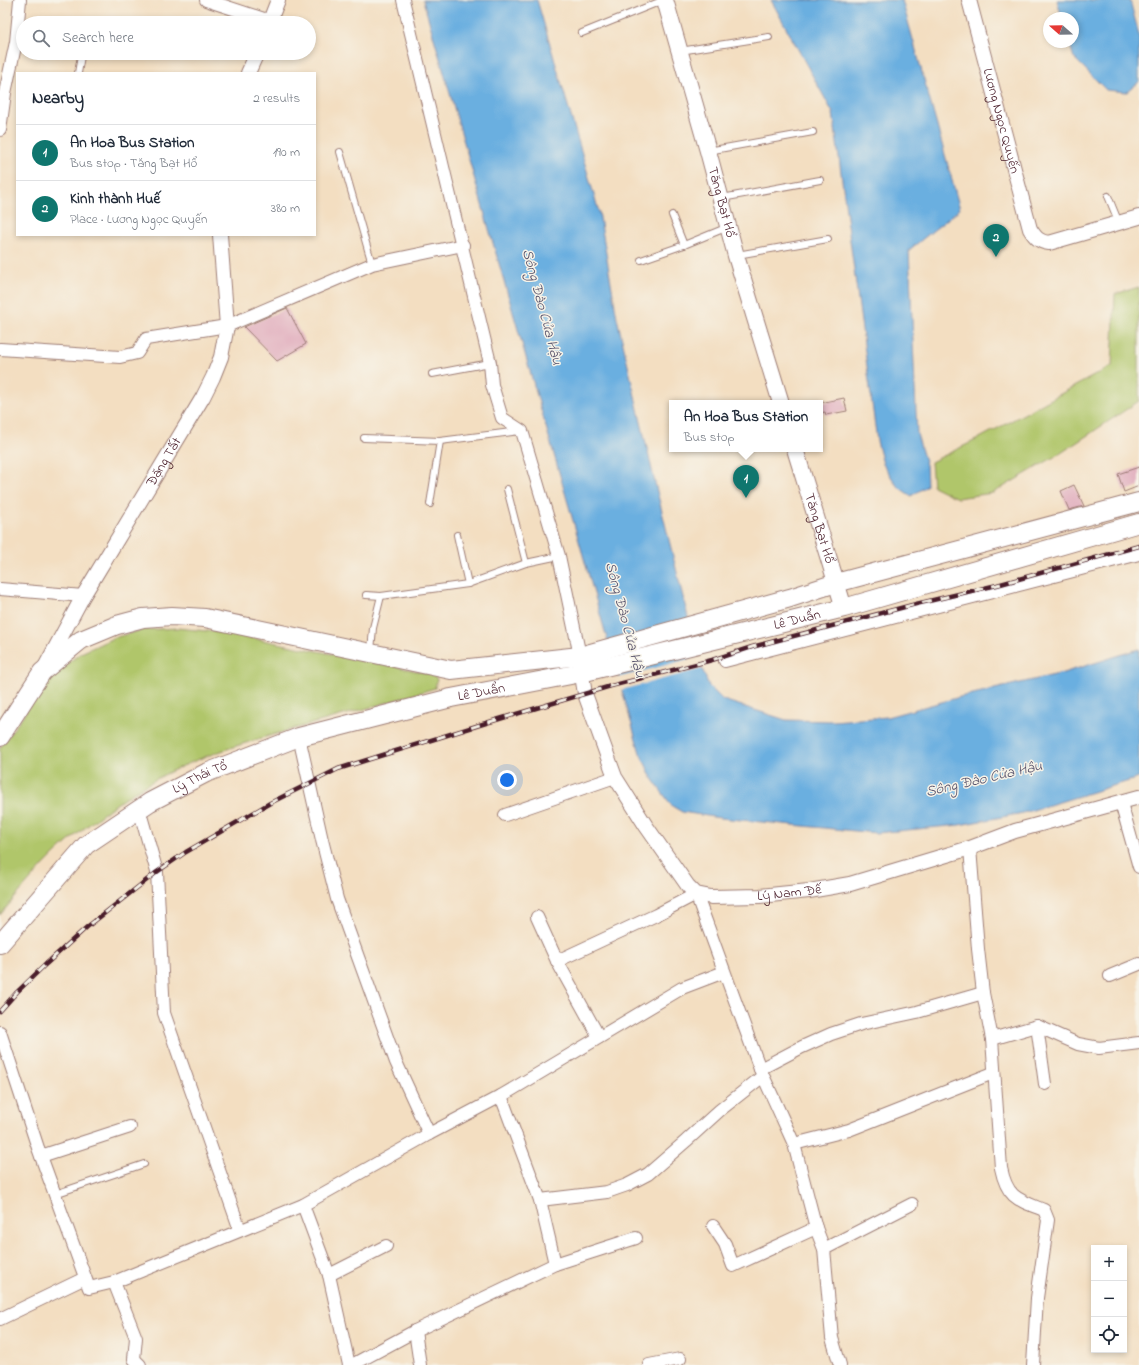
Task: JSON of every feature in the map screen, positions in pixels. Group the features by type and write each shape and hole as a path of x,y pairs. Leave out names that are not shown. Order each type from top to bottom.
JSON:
{"main road":[{"name":"Tăng Bạt Hổ","path":"664,0 680,51 736,256 780,400"},
{"name":"Tăng Bạt Hổ","path":"796,452 844,608"},
{"name":"Lê Duẩn","path":"451,698 585,663 708,621 790,598 836,583 1139,502"},
{"name":"Lê Duẩn","path":"451,670 585,663 711,641 844,608 1139,523"},
{"path":"0,737 42,672 81,640 116,625 142,618 172,616 205,618 451,670 451,698"},
{"name":"Lý Thái Tổ","path":"0,944 86,845 150,802 206,773 300,737 451,698"}],"street":[{"path":"20,0 20,16"},
{"path":"206,0 253,16"},
{"path":"272,16 278,0"},
{"path":"403,0 463,246 490,363 492,385 502,418 522,431 559,556 585,663 585,694 615,777 646,826 688,886 696,894 761,1072 794,1144 816,1228 824,1249 832,1338 840,1365"},
{"name":"Lương Ngọc Quyến","path":"969,0 1030,229 1038,240 1049,243 1120,223"},
{"path":"0,130 11,93 17,60"},
{"path":"248,72 253,60"},
{"path":"1120,223 1139,217"},
{"name":"Đặng Tất","path":"42,672 83,596 213,378 221,357 227,326 220,236"},
{"path":"0,349 120,357 137,353 146,339 227,326 372,264 463,246"},
{"path":"725,661 1139,554"},
{"path":"0,589 83,596"},
{"path":"300,737 322,840 337,899 396,1062 429,1134"},
{"path":"505,815 615,777"},
{"name":"Lý Nam Đế","path":"696,894 711,897 760,896 809,891 850,884 970,848 1015,831 1139,798"},
{"path":"1121,803 1139,866"},
{"path":"139,809 158,872 164,1012 240,1230"},
{"path":"970,848 983,993 992,1039 1000,1168 1003,1180 1008,1190 1016,1198 1044,1210 1048,1220 1037,1298 1033,1365"},
{"path":"557,961 656,915 696,894"},
{"path":"537,917 557,961 599,1037"},
{"path":"1110,976 1139,964"},
{"path":"0,1032 41,1156 89,1288 114,1282 303,1205 429,1134 501,1096 682,988 724,972"},
{"path":"540,1200 607,1192 627,1185 648,1174 686,1142 761,1072 802,1047 831,1034 861,1024 917,1012 983,993"},
{"path":"992,1039 1037,1026 1078,1044 1099,1048 1139,1043"},
{"path":"1037,1026 1045,1084"},
{"path":"794,1144 848,1130 993,1073"},
{"path":"501,1096 540,1200 555,1264"},
{"path":"41,1156 130,1127"},
{"path":"824,1249 912,1204"},
{"path":"303,1205 329,1275 349,1365"},
{"path":"714,1226 725,1244 733,1266 816,1228"},
{"path":"352,1365 415,1331 555,1264 636,1238"},
{"path":"329,1275 386,1246"},
{"path":"0,1319 85,1278"},
{"path":"114,1282 136,1338 134,1359 140,1365"},
{"path":"415,1331 420,1365"},
{"path":"649,1365 680,1359"}],"lane":[{"path":"582,33 664,0"},
{"path":"680,51 769,37"},
{"path":"78,72 80,60"},
{"path":"708,151 813,132"},
{"path":"340,152 372,264"},
{"path":"720,199 820,180"},
{"path":"1108,196 1120,223"},
{"path":"672,215 684,245"},
{"path":"641,260 684,245 728,227"},
{"path":"736,256 828,239"},
{"path":"432,374 490,363"},
{"path":"364,438 440,440 522,431"},
{"path":"430,504 440,440"},
{"path":"507,489 526,563"},
{"path":"457,535 468,584"},
{"path":"366,595 381,596 468,584 526,563 559,556"},
{"path":"371,652 373,628 381,596"},
{"path":"55,1194 144,1164"}],"green space":[{"path":"1139,287 1139,401 1061,453 993,493 957,498 933,486 931,462 976,440 1112,366 1115,294"},
{"path":"177,628 227,633 432,674 437,679 435,688 232,747 173,770 154,780 109,809 68,842 41,868 0,915 0,748 43,687 60,669 81,653 113,638 142,630"}],"water":[{"name":"Sông Đào Cửa Hậu","path":"423,0 537,0 599,212 617,318 655,483 698,658 709,686 723,700 786,720 833,721 887,717 960,697 1063,673 1139,649 1139,778 1023,813 959,825 876,833 720,818 682,812 672,806 653,780 640,753"},
{"path":"771,0 902,0 960,209 909,250 917,434 926,465 927,486 911,496 897,486 883,464 877,441 833,113"},
{"path":"1057,0 1130,0 1139,35 1139,82 1127,92 1106,90 1074,58 1071,48 1079,48 1079,12 1060,12"}],"pier":[{"path":"700,656 705,668 621,690 617,678"}],"building":[{"path":"287,308 306,344 277,361 244,327"},
{"path":"844,398 847,411 826,415 825,412 823,412 823,402"},
{"path":"1139,467 1139,486 1124,492 1118,474"},
{"path":"1074,485 1084,506 1069,510 1061,491"}],"railway":[{"path":"0,1011 17,992 87,927 157,872 186,852 270,803 338,769 611,686 712,660 752,647 916,604 997,585 1139,546"}],"place":[{"name":"Kinh thành Huế","path":"996,257"},
{"name":"An Hoa Bus Station","path":"746,498"}]}
